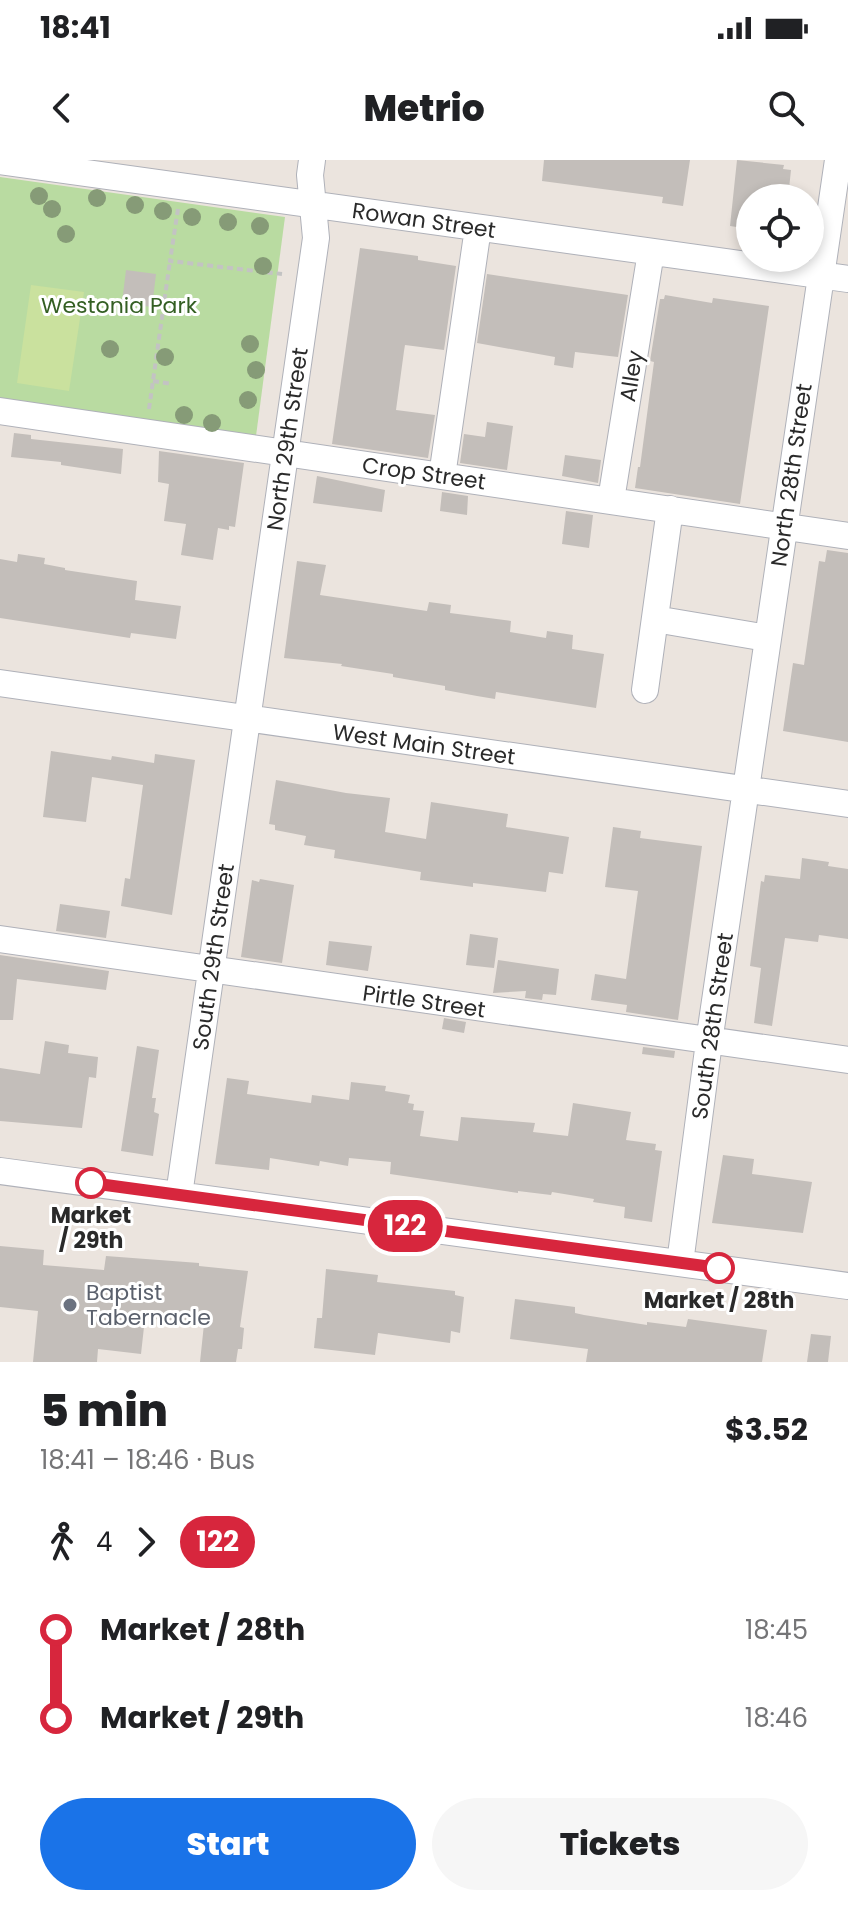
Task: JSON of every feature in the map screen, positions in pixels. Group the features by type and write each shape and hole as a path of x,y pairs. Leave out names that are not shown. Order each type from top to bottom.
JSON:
{"street":[{"name":"North 29th Street","path":"247,718 316,238 310,175 312,160"},
{"name":"North 28th Street","path":"746,789 838,160"},
{"name":"Rowan Street","path":"0,161 848,279"},
{"path":"442,476 478,228"},
{"name":"Alley","path":"611,500 651,252"},
{"name":"Crop Street","path":"0,411 848,536"},
{"path":"645,690 670,509"},
{"path":"655,619 767,638"},
{"name":"West Main Street","path":"0,683 848,804"},
{"name":"South 29th Street","path":"179,1195 247,718"},
{"name":"South 28th Street","path":"680,1263 746,789"},
{"name":"Pirtle Street","path":"0,939 848,1060"},
{"path":"0,1171 848,1286"}],"path":[{"path":"149,409 181,186"},
{"path":"170,261 282,274"},
{"path":"153,381 172,384"}],"green space":[{"name":"Westonia Park","path":"0,177 285,217 256,436 0,400"},
{"path":"31,285 84,292 69,391 17,383"}],"building":[{"path":"544,160 690,160 683,206 662,203 663,197 542,181"},
{"path":"737,160 784,165 783,169 791,170 790,184 736,184 736,227 730,226"},
{"path":"360,248 418,256 418,260 456,266 444,350 405,345 404,351 396,410 435,415 428,458 332,444"},
{"path":"126,270 156,274 152,307 122,303"},
{"path":"487,274 628,295 618,357 575,352 573,368 554,365 555,357 477,343"},
{"path":"665,295 712,303 713,298 769,306 740,504 635,488 654,362 650,361 660,299 664,299"},
{"path":"487,422 513,426 507,470 460,463 464,434 485,437"},
{"path":"14,433 31,435 31,439 123,449 121,474 61,465 61,462 11,457"},
{"path":"159,451 244,463 235,527 229,526 229,530 218,528 213,560 181,555 186,524 164,521 169,484 158,482"},
{"path":"565,455 601,460 598,483 562,476"},
{"path":"317,476 385,490 382,512 313,503"},
{"path":"442,492 468,496 467,515 440,511"},
{"path":"566,511 593,515 589,548 562,544"},
{"path":"827,550 848,553 848,742 783,731 793,663 804,665 819,561 825,562"},
{"path":"18,554 45,558 44,564 65,570 137,581 135,600 181,606 176,639 131,633 130,638 0,618 0,559 17,562"},
{"path":"297,561 326,565 320,595 427,611 429,602 451,605 450,613 511,621 510,632 546,638 547,631 573,635 572,649 604,654 596,708 496,692 495,699 342,664 284,658"},
{"path":"51,751 154,763 155,754 195,760 172,915 121,906 125,878 130,879 143,785 92,777 86,822 43,817"},
{"path":"276,780 390,798 385,832 426,839 431,802 508,814 506,827 569,837 563,874 549,872 546,892 473,883 473,887 420,880 421,872 334,858 335,850 304,845 306,836 275,830 275,825 269,824"},
{"path":"613,827 641,831 640,838 702,846 678,1020 626,1012 627,1005 591,1000 595,974 626,979 638,891 605,887"},
{"path":"802,858 848,869 848,939 819,935 818,942 785,938 772,1026 754,1023 761,968 750,966 761,881 764,882 765,875 800,879"},
{"path":"260,879 294,885 282,963 241,957 252,880 259,882"},
{"path":"60,904 110,911 106,938 56,931"},
{"path":"470,934 498,938 494,968 466,965"},
{"path":"329,941 372,946 368,971 326,965"},
{"path":"0,955 109,971 106,990 17,979 13,1020 0,1020"},
{"path":"498,960 559,969 556,995 543,994 542,1000 525,998 526,991 493,993"},
{"path":"444,1018 466,1022 464,1033 442,1029"},
{"path":"45,1041 69,1045 68,1053 98,1057 96,1078 89,1077 82,1128 0,1121 0,1068 40,1074"},
{"path":"137,1046 159,1050 152,1098 156,1098 154,1112 159,1114 153,1156 121,1151"},
{"path":"643,1047 675,1051 674,1058 642,1054"},
{"path":"227,1078 249,1081 247,1094 311,1103 312,1095 349,1100 351,1082 386,1086 385,1091 410,1095 408,1103 414,1104 413,1110 424,1111 420,1136 458,1141 461,1117 535,1123 533,1132 568,1136 573,1103 631,1112 626,1140 656,1144 655,1150 662,1151 652,1222 624,1218 625,1207 593,1202 594,1199 552,1192 551,1195 518,1193 390,1174 391,1162 349,1158 348,1166 320,1161 319,1166 270,1158 269,1170 215,1164"},
{"path":"723,1155 754,1159 752,1174 812,1182 803,1233 712,1223"},
{"name":"Baptist Tabernacle","path":"0,1246 44,1250 43,1265 104,1270 106,1256 199,1263 199,1266 248,1271 240,1327 244,1328 242,1349 238,1349 236,1362 200,1362 204,1324 145,1318 141,1354 98,1349 97,1362 33,1362 38,1311 0,1307"},
{"path":"326,1269 378,1275 377,1282 455,1291 455,1295 464,1297 460,1333 451,1331 450,1343 378,1333 375,1355 314,1348 317,1318 322,1318"},
{"path":"515,1299 575,1307 575,1313 647,1325 647,1322 686,1327 688,1319 767,1330 762,1362 586,1362 588,1349 510,1339"},
{"path":"811,1334 831,1336 828,1362 807,1362"}],"bus line":[{"name":"122","path":"91,1183 719,1268"}],"place":[{"name":"Market / 29th","path":"91,1183"},
{"name":"Market / 28th","path":"719,1268"},
{"name":"Baptist Tabernacle","path":"70,1305"}]}
